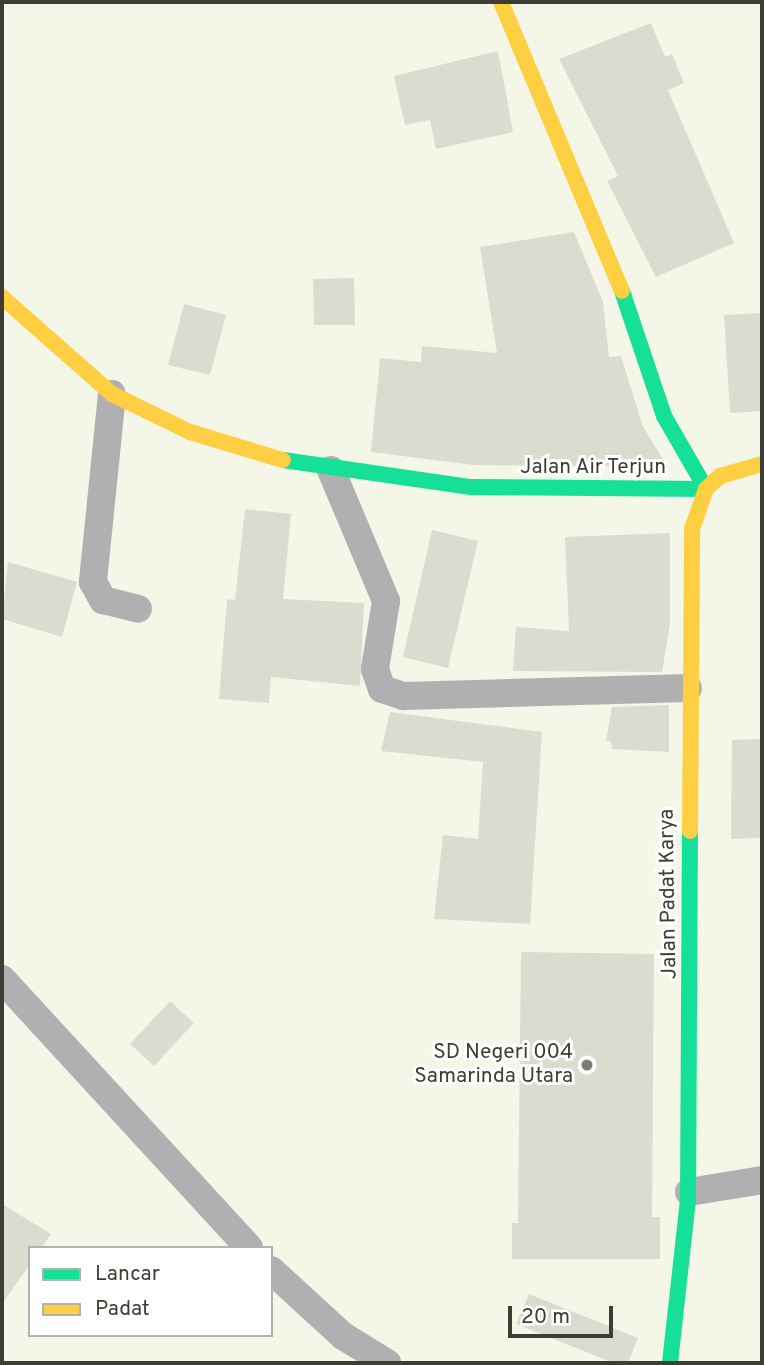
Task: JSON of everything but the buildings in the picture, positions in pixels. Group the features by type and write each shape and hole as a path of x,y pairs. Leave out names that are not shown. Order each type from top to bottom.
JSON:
{"street":[{"name":"Jalan Air Terjun","path":"501,2 627,303 664,416 706,489"},
{"name":"Jalan Air Terjun","path":"2,297 113,394 190,432 331,470 482,487 706,489"},
{"path":"113,394 93,582 103,600 138,609"},
{"path":"706,489 720,476 762,464"},
{"path":"331,470 386,601 375,669 382,689 404,696 688,688"},
{"name":"Jalan Padat Karya","path":"672,1363 689,1192 690,558 696,507 706,489"},
{"path":"2,979 247,1246"},
{"path":"689,1192 762,1180"},
{"path":"273,1272 343,1336 387,1363"}],"traffic: fast":[{"path":"622,291 664,416 706,489"},
{"path":"283,460 471,487 706,489"},
{"path":"670,1363 688,1201 690,831"}],"traffic: slow":[{"path":"501,2 622,291"},
{"path":"2,297 112,394 190,432 283,460"},
{"path":"690,831 692,529 706,489 720,476 762,464"}],"place":[{"name":"SD Negeri 004 Samarinda Utara","path":"587,1065"}]}
